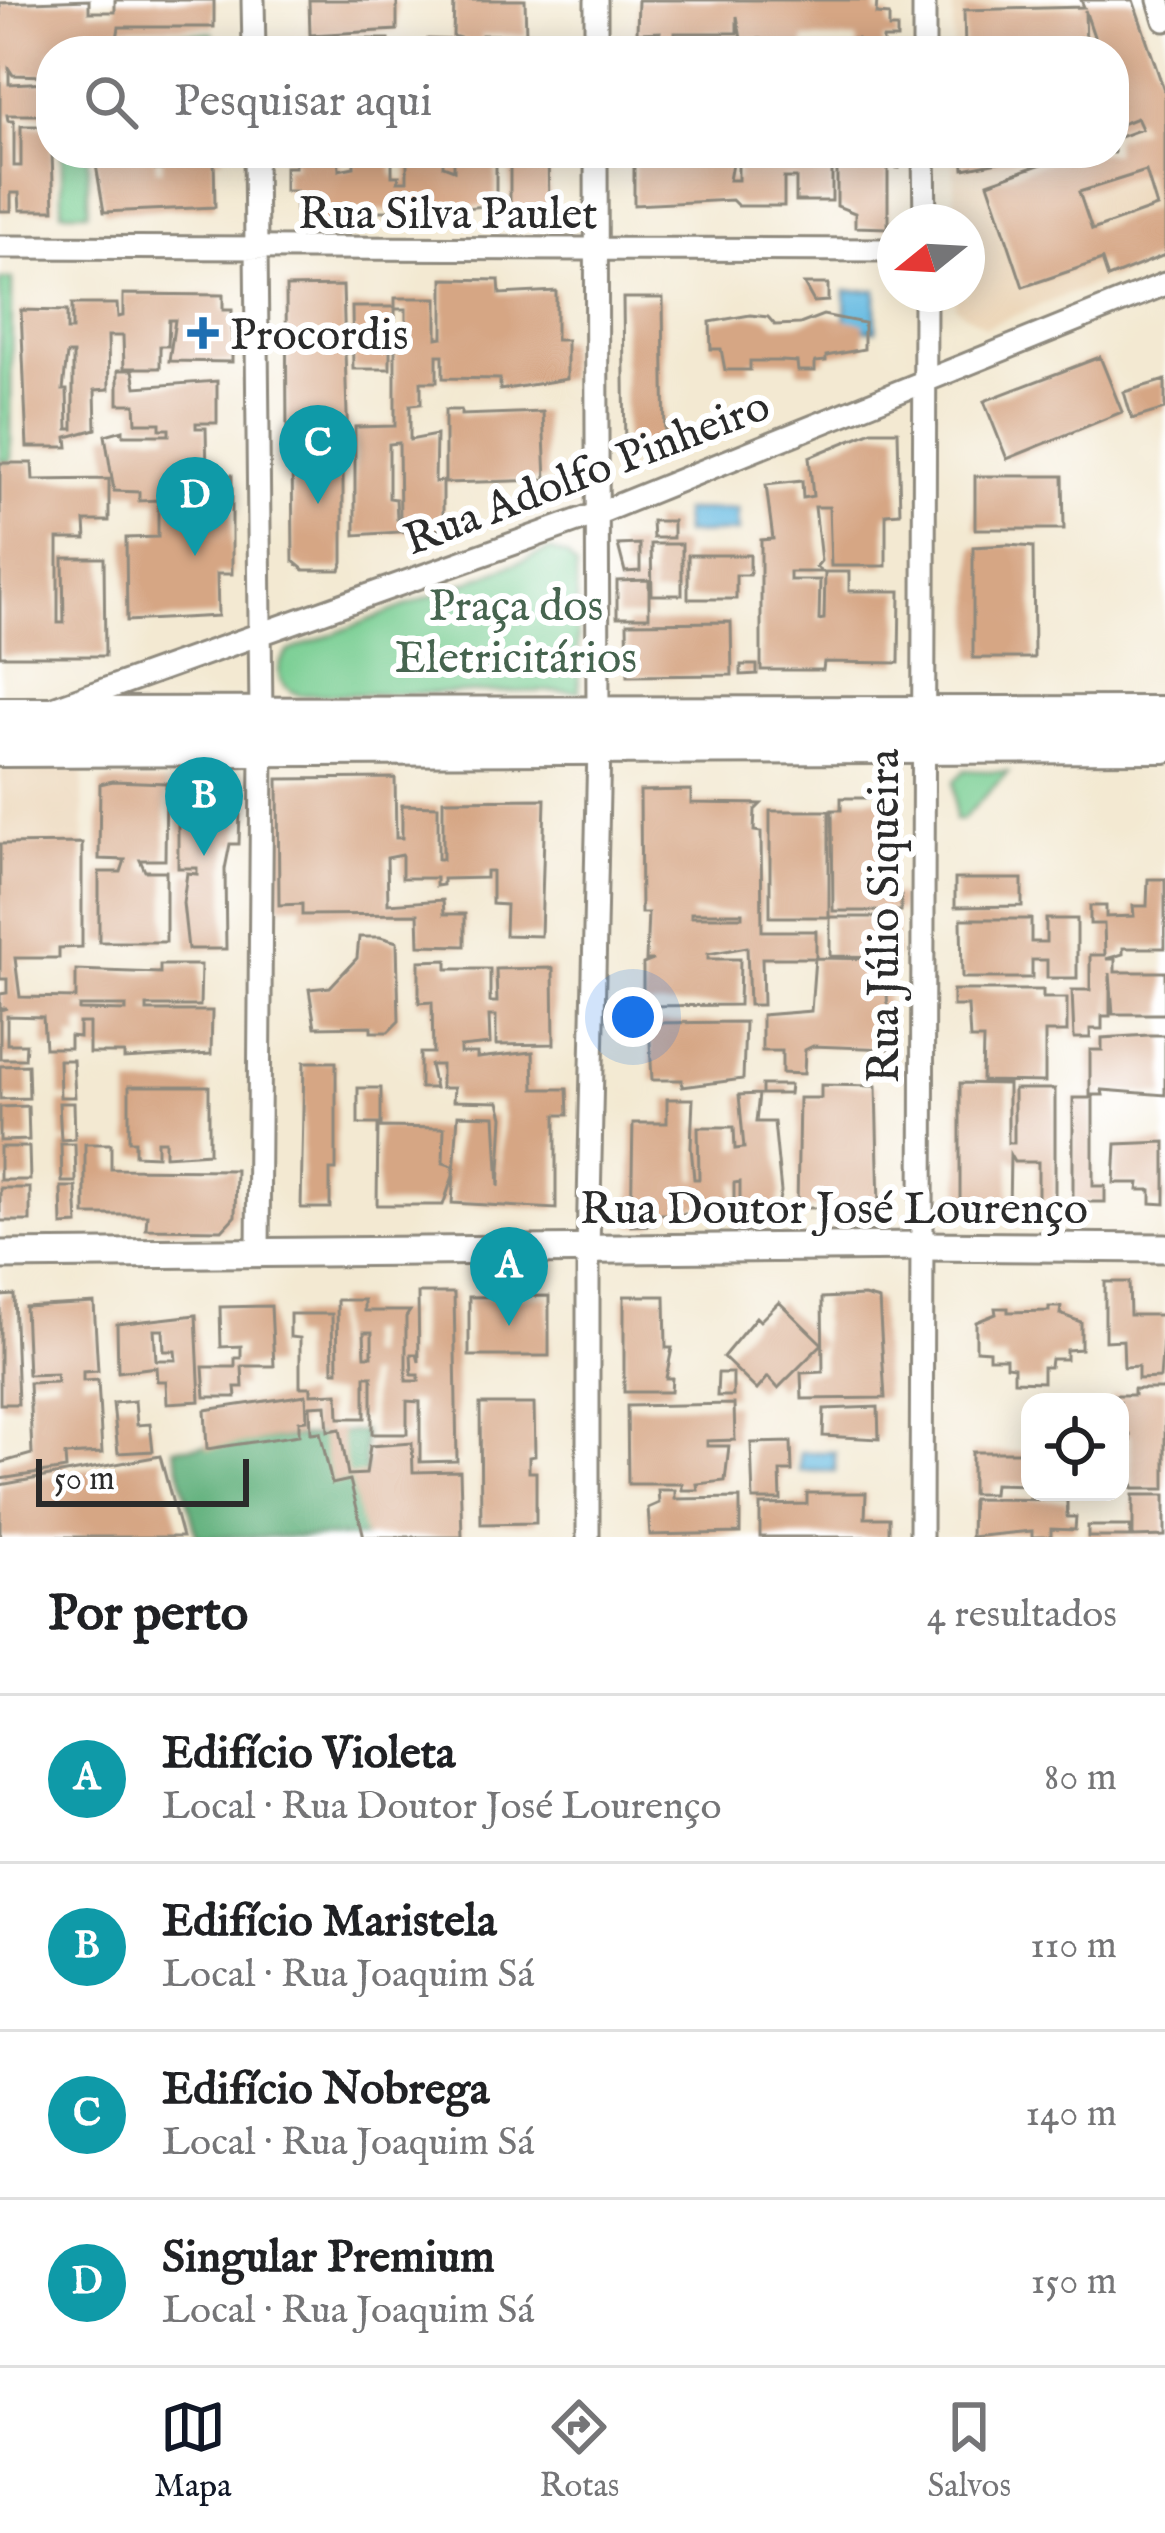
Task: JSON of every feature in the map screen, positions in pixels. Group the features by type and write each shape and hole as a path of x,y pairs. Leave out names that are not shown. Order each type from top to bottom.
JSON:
{"main road":[{"path":"920,730 1165,715"},
{"path":"15,716 261,732"},
{"path":"0,748 261,732 598,730 920,730 1165,744"}],"street":[{"path":"253,0 254,36"},
{"path":"596,0 596,36"},
{"path":"924,0 924,36"},
{"path":"1159,0 1165,20"},
{"path":"255,168 261,732 258,1253"},
{"path":"588,1537 598,730 596,168"},
{"path":"925,168 925,204"},
{"name":"Rua Silva Paulet","path":"0,247 877,250"},
{"name":"Rua Adolfo Pinheiro","path":"15,716 259,637 599,513 1165,284"},
{"name":"Rua Júlio Siqueira","path":"921,1537 920,730 925,312"},
{"name":"Rua Doutor José Lourenço","path":"0,1255 923,1246 1165,1249"}],"shaded area":[{"path":"953,0 1132,0 1165,96 1165,257 985,327 962,312 985,312 985,204 954,204 954,168 1129,168 1129,36 953,36"},
{"path":"0,769 83,769 85,959 0,962"}],"green space":[{"path":"113,33 213,33 213,36"},
{"path":"62,168 88,168 88,212 62,212"},
{"path":"0,279 12,279 11,461 0,461"},
{"name":"Praça dos Eletricitários","path":"550,550 567,556 576,567 579,691 299,695 279,676 289,651"},
{"path":"965,770 1008,772 962,820 955,820 954,781"},
{"path":"364,1431 366,1537 197,1537 174,1448"}],"water":[{"path":"876,290 876,330 846,330 845,291"},
{"path":"737,509 738,532 684,534 683,511"},
{"path":"800,1452 835,1452 835,1471 800,1471"}],"building":[{"path":"89,0 89,12 115,12 115,0 214,0 214,27 119,27 118,36 36,36 36,76 13,75 9,69 9,84 36,83 36,115 7,115 8,121 14,121 14,166 21,166 21,126 36,126 36,168 52,168 54,210 20,210 19,193 11,193 11,211 0,211 0,3"},
{"path":"309,0 397,0 397,30 310,35"},
{"path":"454,0 525,0 526,35 453,36"},
{"path":"638,0 877,0 876,14 889,15 889,28 897,28 897,36 740,36 737,16 737,33 637,33"},
{"path":"1081,0 1133,0 1165,93 1165,255 1108,278 1102,260 1023,287 988,183 1030,168 1129,168 1129,134 1142,129 1137,118 1129,121 1129,36 1094,36 1085,10 1086,36 965,36 964,10 1084,7","holes":["1146,171 1157,207 1092,230 1079,192"]},
{"path":"97,168 214,168 215,207 104,212"},
{"path":"285,168 392,168 392,176 407,181 407,168 496,168 496,205 465,208 458,217 427,218 428,205 398,204 398,211 339,211 335,225 313,225 313,212 296,212 295,191 285,191"},
{"path":"510,168 548,168 549,208 510,208"},
{"path":"634,168 731,168 729,180 738,180 738,168 832,168 832,201 796,201 796,178 784,178 784,206 738,206 732,200 634,205"},
{"path":"837,168 888,168 888,204 877,204 877,228 855,227 855,213 837,206"},
{"path":"443,279 499,280 500,294 556,291 556,340 567,340 567,379 500,390 500,379 443,378 443,355 437,355 437,382 421,382 421,404 410,405 410,440 436,435 435,482 443,481 443,529 355,535 355,427 395,426 395,333 406,333 406,309 395,309 395,324 390,325 390,369 353,369 352,307 395,307 395,298 437,298 437,338 443,337","holes":["399,443 400,519 396,499 389,498 389,444"]},
{"path":"804,284 828,284 828,301 814,302"},
{"path":"343,286 348,447 343,447 343,562 340,570 304,570 293,561 292,451 302,441 302,431 287,433 286,287"},
{"path":"123,294 223,295 223,310 232,310 232,362 169,361 175,320 169,320 168,346 160,346 160,368 124,368 123,336 108,336 109,389 95,390 96,429 67,437 68,447 27,447 21,310 67,311 67,330 72,330 72,304 117,304 118,317 123,316","holes":["67,354 73,354 73,429 68,429 67,390 63,390"]},
{"path":"623,298 663,298 665,453 625,453"},
{"path":"823,315 864,323 864,349 826,356 826,361 815,362 815,371 798,371 797,362 782,361 750,361 750,370 725,370 721,349 711,349 710,322 768,317 775,325 800,324"},
{"path":"1100,357 1122,412 1007,459 984,401"},
{"path":"118,370 133,370 136,387 217,381 217,423 196,423 196,428 206,428 207,475 232,475 232,574 217,574 218,616 127,621 126,538 158,537 158,500 139,501 139,492 114,491 105,435 123,430 123,435 169,435 169,429 160,429 160,423 136,423 135,404 118,404"},
{"path":"1165,380 1165,409 1132,419 1124,392"},
{"path":"445,410 461,410 461,415 543,412 546,480 445,483"},
{"path":"872,431 898,431 900,513 886,514 886,566 831,566 829,507 815,507 821,561 816,567 823,572 790,572 790,580 820,580 819,620 824,619 825,572 849,572 849,591 900,591 899,663 824,662 823,670 761,670 761,540 773,539 766,485 802,481 803,498 813,496 809,457"},
{"path":"0,463 32,463 33,480 109,479 109,521 85,521 86,539 58,539 58,623 64,623 63,558 104,558 105,656 0,656"},
{"path":"975,476 1063,476 1064,529 975,529"},
{"path":"652,521 673,521 673,538 653,538"},
{"path":"640,544 640,571 625,572 618,545"},
{"path":"651,544 682,544 682,595 652,595"},
{"path":"973,547 1033,547 1034,658 973,658"},
{"path":"688,555 750,555 750,575 736,575 736,599 688,599"},
{"path":"649,580 649,617 617,617 617,581"},
{"path":"731,622 732,675 628,676 627,623"},
{"path":"741,665 757,665 757,674 741,675"},
{"path":"395,778 396,838 402,838 402,805 438,806 438,859 443,859 443,800 545,799 541,936 505,935 506,905 492,904 492,871 486,871 486,878 443,879 443,885 436,886 436,878 402,878 402,855 387,858 388,904 443,900 444,914 465,914 465,946 419,945 418,914 302,915 302,904 279,905 278,779"},
{"path":"178,780 231,780 231,811 240,811 239,844 230,844 225,869 226,949 188,949 183,903 187,873 197,874 197,868 178,868"},
{"path":"166,783 165,860 140,860 145,871 166,871 166,942 99,942 99,872 121,872 125,860 99,859 100,784"},
{"path":"691,790 691,803 761,804 755,810 754,831 761,832 762,931 816,931 816,958 762,958 763,1005 749,1005 747,947 708,954 708,959 740,959 739,1005 643,1006 643,964 653,960 646,960 648,913 641,913 640,791","holes":["691,913 742,913 742,917 691,917"]},
{"path":"841,798 886,798 891,868 870,868 869,874 873,892 901,896 901,911 833,911 832,810 841,810"},
{"path":"770,811 829,811 829,917 770,917"},
{"path":"82,843 82,947 59,948 59,958 15,958 20,997 76,998 76,970 160,973 160,965 201,965 200,1006 147,1006 147,1011 212,1011 211,1054 124,1059 124,1053 89,1053 89,1023 79,1023 79,1037 70,1036 70,1048 45,1048 43,1017 7,1016 7,1044 26,1044 25,1059 0,1059 0,1010 7,1008 0,1008 0,994 7,993 7,979 0,979 0,844","holes":["79,1006 126,1006 126,1011 79,1010"]},
{"path":"955,879 1022,879 1022,906 955,907"},
{"path":"1148,879 1165,879 1165,948 1123,948 1123,954 1106,959 1115,959 1115,972 1165,972 1165,1014 1113,1014 1110,973 1110,1016 1102,1016 1102,1029 1090,1029 1090,1038 1074,1038 1072,990 1090,990 1090,955 1105,955 1104,924 1090,924 1090,906 1106,906 1106,917 1134,916 1133,906 1147,906"},
{"path":"830,917 897,917 897,957 830,956"},
{"path":"961,919 1031,919 1031,942 1046,942 1046,919 1077,919 1077,978 1047,978 1047,960 1032,960 1032,978 962,978"},
{"path":"359,937 397,942 399,1021 388,1032 371,1032 371,1026 315,1027 309,989 330,987 357,958"},
{"path":"815,958 886,959 889,1049 813,1046 805,1050 804,1074 782,1073 782,1051 762,1051 762,1015 811,1011"},
{"path":"447,960 447,969 490,969 490,1002 497,1002 496,969 553,968 554,1044 496,1045 496,1016 489,1016 490,1044 460,1047 460,1053 477,1053 477,1058 533,1052 534,1089 567,1089 568,1115 556,1115 556,1209 452,1203 458,1115 495,1116 499,1187 503,1117 499,1102 453,1101 454,1088 441,1088 441,1065 430,1065 435,1088 420,1088 420,1053 433,1053 432,1002 419,1003 419,961"},
{"path":"953,990 1043,990 1043,998 1067,998 1067,1032 1045,1032 1045,1082 982,1081 983,1039 970,1039 968,1006 953,1006"},
{"path":"745,1022 743,1079 682,1087 682,1080 652,1080 649,1023"},
{"path":"1165,1035 1165,1095 1102,1090 1103,1095 1090,1095 1090,1050 1102,1050 1102,1038"},
{"path":"59,1060 73,1060 75,1097 60,1097"},
{"path":"304,1062 336,1062 336,1170 330,1170 330,1208 301,1208"},
{"path":"28,1065 29,1098 0,1099 0,1066"},
{"path":"960,1083 1008,1084 1008,1143 1014,1143 1014,1089 1055,1089 1055,1200 1038,1200 1038,1162 1014,1162 1010,1155 1009,1212 960,1213"},
{"path":"762,1085 790,1085 789,1094 762,1094"},
{"path":"821,1085 876,1086 879,1208 797,1208 799,1098 821,1098"},
{"path":"129,1086 209,1086 209,1153 165,1156 165,1141 157,1141 157,1156 135,1155 135,1141 129,1141"},
{"path":"358,1088 381,1088 381,1124 358,1124"},
{"path":"759,1094 756,1122 774,1122 781,1192 777,1208 740,1205 740,1182 734,1183 734,1206 694,1206 694,1214 655,1214 655,1225 631,1226 633,1123 667,1123 667,1099 693,1099 691,1147 694,1179 699,1179 698,1127 734,1127 735,1149 744,1148 739,1095"},
{"path":"1073,1098 1093,1098 1093,1186 1105,1186 1105,1202 1073,1202"},
{"path":"59,1103 74,1103 75,1139 61,1140"},
{"path":"28,1106 29,1140 0,1141 0,1107"},
{"path":"378,1127 444,1128 443,1163 453,1166 453,1176 443,1205 377,1205"},
{"path":"1165,1142 1165,1204 1151,1203 1151,1190 1138,1190 1139,1183 1114,1183 1116,1144"},
{"path":"61,1144 75,1144 76,1182 62,1182"},
{"path":"85,1144 111,1144 111,1169 236,1170 235,1216 222,1230 146,1229 147,1215 85,1215"},
{"path":"0,1147 29,1147 30,1180 0,1180"},
{"path":"61,1187 76,1187 78,1224 62,1225"},
{"path":"0,1188 30,1188 30,1221 0,1221"},
{"path":"1105,1282 1129,1282 1130,1315 1165,1315 1160,1378 1138,1379 1138,1366 1124,1367 1123,1340 1105,1341"},
{"path":"418,1293 454,1293 457,1461 420,1462 420,1402 407,1401 407,1434 372,1434 372,1376 365,1376 365,1418 339,1418 338,1393 311,1394 311,1387 300,1387 300,1338 290,1337 290,1314 332,1314 333,1371 338,1371 337,1300 364,1300 364,1311 410,1311 406,1317 406,1381 419,1381 419,1375 412,1375 411,1354 417,1354 419,1362","holes":["364,1332 372,1332 372,1356 365,1356"]},
{"path":"14,1295 18,1404 0,1404 0,1296"},
{"path":"549,1296 549,1356 469,1356 469,1297"},
{"path":"624,1296 665,1296 666,1348 672,1348 666,1378 672,1378 671,1392 624,1392"},
{"path":"822,1298 879,1300 885,1398 802,1399 801,1373 823,1372"},
{"path":"779,1302 822,1344 778,1388 768,1377 757,1390 723,1357 756,1317 760,1321"},
{"path":"94,1303 98,1371 83,1372 83,1381 98,1380 102,1453 65,1455 66,1469 0,1479 0,1463 32,1454 29,1383 57,1382 56,1374 28,1375 25,1307"},
{"path":"271,1306 274,1366 242,1366 243,1387 235,1387 236,1397 205,1397 203,1367 235,1367 235,1358 241,1358 241,1346 221,1347 220,1307"},
{"path":"1049,1307 1061,1307 1060,1314 1081,1322 1081,1349 1066,1350 1066,1359 1051,1359 1050,1367 1043,1367 1043,1382 1014,1381 1014,1367 1006,1366 1006,1358 989,1358 989,1351 976,1350 976,1322 996,1314 995,1308 1008,1308 1008,1312 1049,1311"},
{"path":"196,1315 200,1401 167,1403 166,1381 157,1381 156,1367 118,1372 117,1324","holes":["154,1330 163,1330 164,1351 175,1351 176,1360 156,1360"]},
{"path":"718,1373 733,1373 733,1396 717,1396"},
{"path":"1134,1389 1165,1389 1165,1489 1133,1489 1129,1395 1134,1395"},
{"path":"306,1395 307,1420 299,1421 299,1435 207,1449 205,1410"},
{"path":"135,1401 137,1425 150,1424 153,1451 118,1453 113,1403"},
{"path":"480,1404 534,1404 535,1456 529,1457 529,1472 536,1472 536,1523 481,1524"},
{"path":"734,1404 735,1440 707,1441 707,1446 729,1446 725,1481 697,1484 698,1490 682,1490 682,1484 628,1484 627,1406"},
{"path":"326,1405 328,1431 340,1429 348,1475 366,1474 370,1446 412,1443 413,1472 460,1471 462,1537 364,1537 350,1480 332,1484 320,1432 311,1433 310,1406"},
{"path":"878,1407 879,1439 823,1436 824,1409"},
{"path":"791,1442 792,1471 780,1471 781,1500 753,1500 751,1443"},
{"path":"972,1452 1021,1452 1021,1485 994,1484 993,1494 972,1494"},
{"path":"160,1456 182,1537 0,1537 0,1485"},
{"path":"658,1490 675,1490 675,1499 740,1498 740,1533 650,1535 648,1508 659,1503"},
{"path":"807,1493 866,1493 865,1518 889,1518 889,1537 760,1537 760,1505 807,1504"},
{"path":"1133,1495 1165,1495 1165,1536 1133,1537"},
{"path":"972,1499 1067,1501 1067,1517 1076,1517 1075,1530 1051,1529 1051,1537 1032,1537 1032,1531 971,1537"},
{"path":"1088,1526 1130,1526 1130,1537 1088,1537"}],"place":[{"name":"Procordis","path":"203,333"},
{"name":"Edifício Nobrega","path":"318,504"},
{"name":"Singular Premium","path":"195,556"},
{"name":"Edifício Maristela","path":"204,856"},
{"name":"Edifício Violeta","path":"509,1326"}]}
